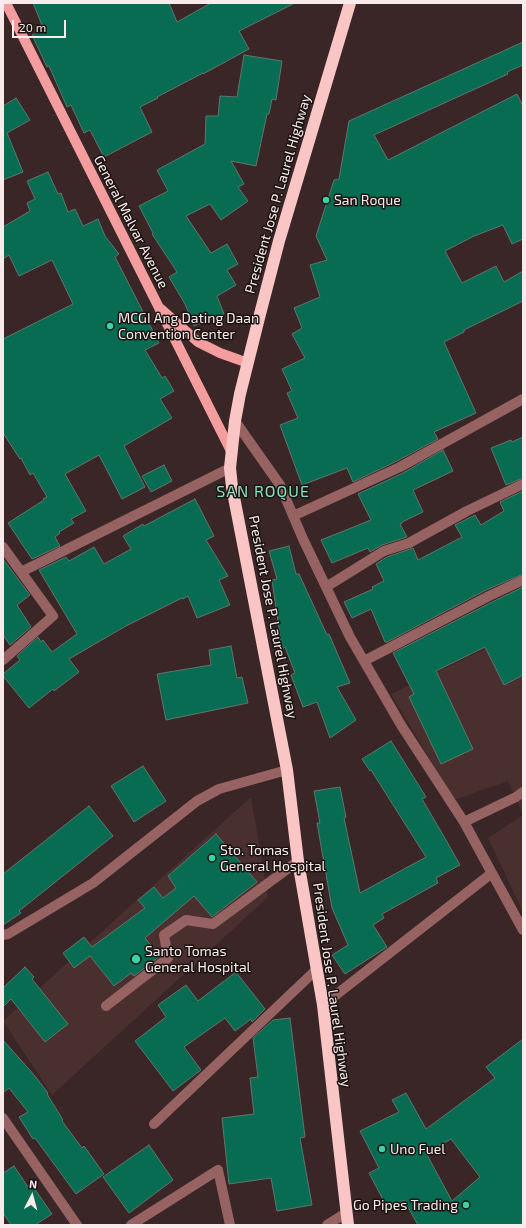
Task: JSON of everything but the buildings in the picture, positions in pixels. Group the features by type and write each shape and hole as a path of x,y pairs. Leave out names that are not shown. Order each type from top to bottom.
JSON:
{"highway":[{"name":"President Jose P. Laurel Highway","path":"348,1225 323,1005 298,861 287,770 232,487 230,468 235,421 248,363 280,241 350,3"}],"main road":[{"name":"General Malvar Avenue","path":"6,3 232,453"},
{"path":"157,305 198,342 220,353 248,363"}],"street":[{"path":"293,516 400,467 523,399"},
{"path":"235,421 280,485 350,637 401,725 464,822 523,930"},
{"path":"21,572 230,468"},
{"path":"326,586 384,551 409,543 467,511 523,484"},
{"path":"3,547 53,616 3,660"},
{"path":"364,661 523,580"},
{"path":"3,936 93,883 197,801 219,789 287,770"},
{"path":"464,822 516,798 523,792"},
{"path":"106,1006 168,958 164,935 186,920 213,924 298,861"},
{"path":"323,1005 492,873"},
{"path":"154,1124 317,969"},
{"path":"3,1118 77,1225"},
{"path":"131,1225 218,1170 230,1225"},
{"path":"327,1225 346,1213"}],"shaded area":[{"path":"523,631 523,814 508,781 454,800 391,694"},
{"name":"Santo Tomas General Hospital","path":"251,797 268,897 52,1095 3,1021"},
{"path":"523,815 523,912 488,838"}],"place":[{"name":"San Roque","path":"326,200"},
{"name":"MCGI Ang Dating Daan Convention Center","path":"110,326"},
{"name":"Sto. Tomas General Hospital","path":"212,858"},
{"name":"Santo Tomas General Hospital","path":"136,959"},
{"name":"Uno Fuel","path":"382,1149"},
{"name":"Go Pipes Trading","path":"466,1205"}],"district":[{"name":"SAN ROQUE","path":"263,492"}]}
